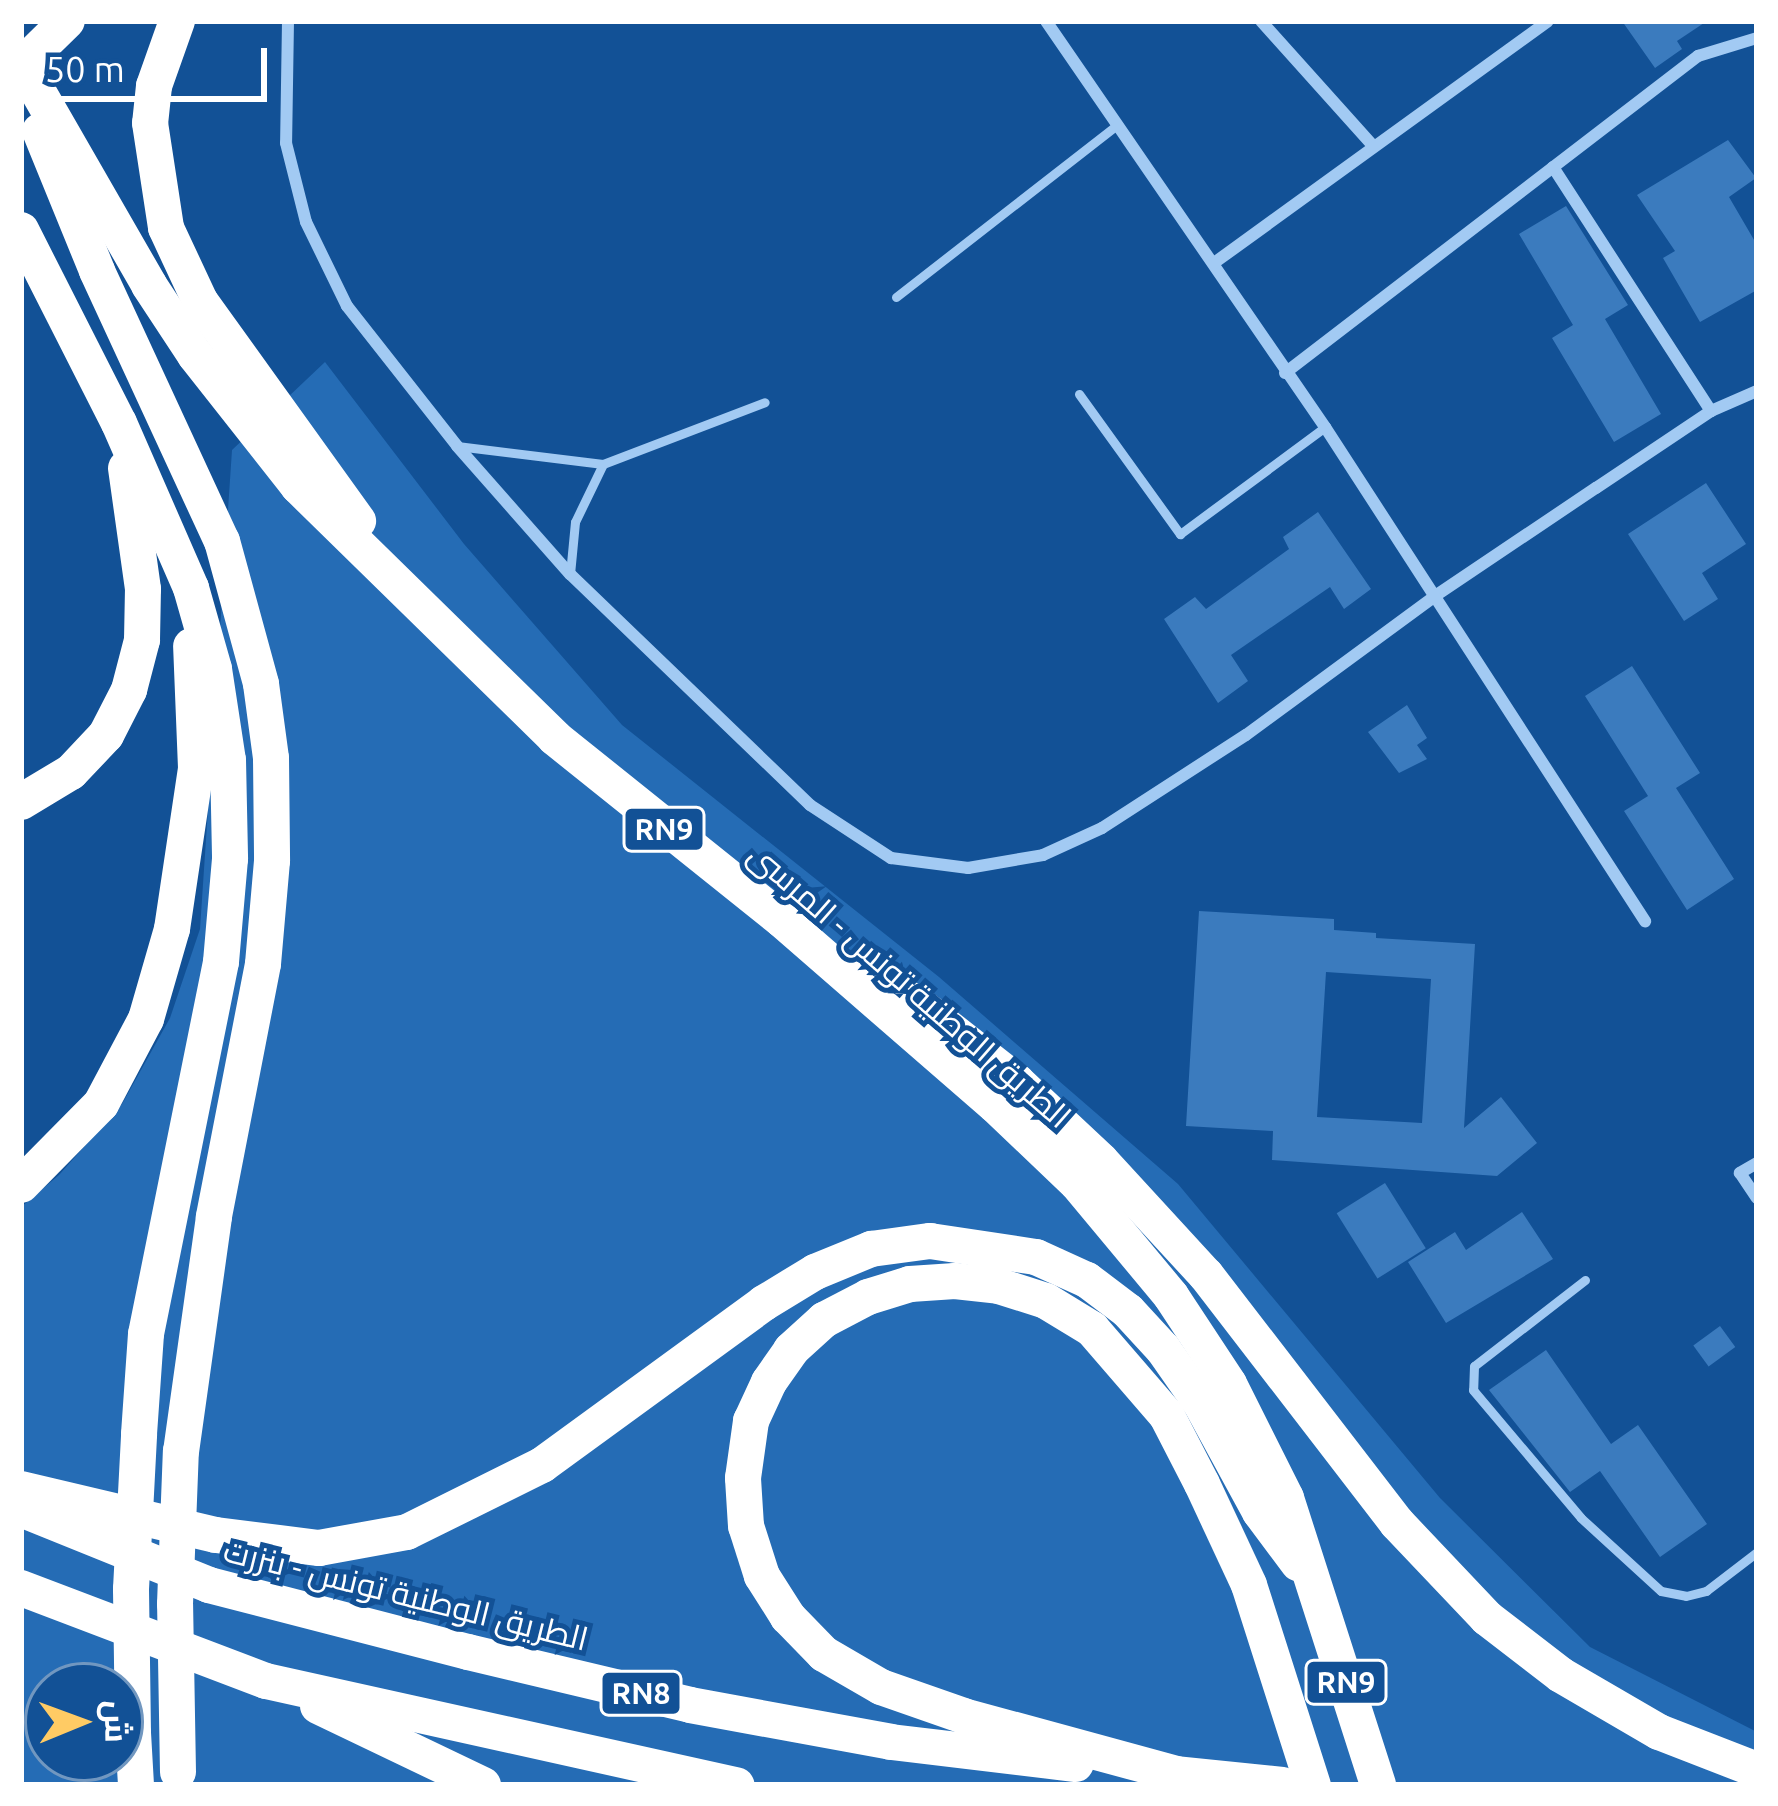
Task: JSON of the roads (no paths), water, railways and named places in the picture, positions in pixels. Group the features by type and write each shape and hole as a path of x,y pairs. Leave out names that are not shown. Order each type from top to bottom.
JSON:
{"highway":[{"path":"67,21 21,66 74,218 222,541 248,630 271,758 272,861 263,964 214,1217 181,1451 175,1604 179,1778"},
{"path":"177,21 164,50 150,123 154,176 166,228 200,301 419,607"},
{"name":"الطريق الوطنية تونس - المرسى","path":"21,66 195,355 298,486 555,738 782,920 1077,1183 1171,1296 1239,1403 1286,1498 1378,1785"},
{"path":"22,231 119,423 191,588 214,669 229,760 230,859 221,962 146,1334 131,1589 133,1662"},
{"path":"21,802 70,772 106,735 129,690 142,640 143,590 119,423"},
{"path":"21,1186 100,1103 153,997 172,929 196,768 191,588"},
{"path":"782,920 922,1008 1017,1082 1101,1161 1206,1275 1397,1522 1487,1618 1561,1676 1659,1732 1757,1770"},
{"name":"RN9","path":"21,1489 215,1535 320,1548 407,1532 542,1465 764,1303 815,1272 871,1249 948,1243 1036,1257 1087,1280 1127,1311 1163,1349 1281,1545 1313,1579"},
{"name":"RN9","path":"1177,1774 964,1716 881,1687 824,1654 788,1617 762,1576 746,1526 743,1478 751,1421 769,1382 791,1350 824,1320 889,1290 955,1281 999,1286 1046,1301 1092,1329 1167,1416 1249,1585 1313,1785"},
{"name":"الطريق الوطنية تونس - بنزرت","path":"21,1509 209,1586 690,1705 938,1749 1282,1785"},
{"name":"RN8","path":"21,1588 266,1681 737,1785"},
{"path":"266,1681 482,1785"}],"street":[{"path":"288,21 286,143 307,222 347,306 457,446 570,574 810,805 891,858 968,868 1043,855 1102,828 1246,735 1435,596 1712,411 1757,391"},
{"path":"1046,21 1325,427 1645,921"},
{"path":"1261,21 1373,146"},
{"path":"1214,263 1548,21"},
{"path":"1285,373 1698,56 1757,38"},
{"path":"1553,167 1712,411"},
{"path":"1757,1163 1740,1173 1757,1198"}],"lane":[{"path":"896,297 1117,125"},
{"path":"1079,394 1180,534 1325,427"},
{"path":"457,446 603,464 765,403"},
{"path":"570,574 575,522 603,464"},
{"path":"1585,1280 1474,1366 1473,1390 1581,1518 1661,1591 1686,1596 1706,1592 1757,1552"}]}
